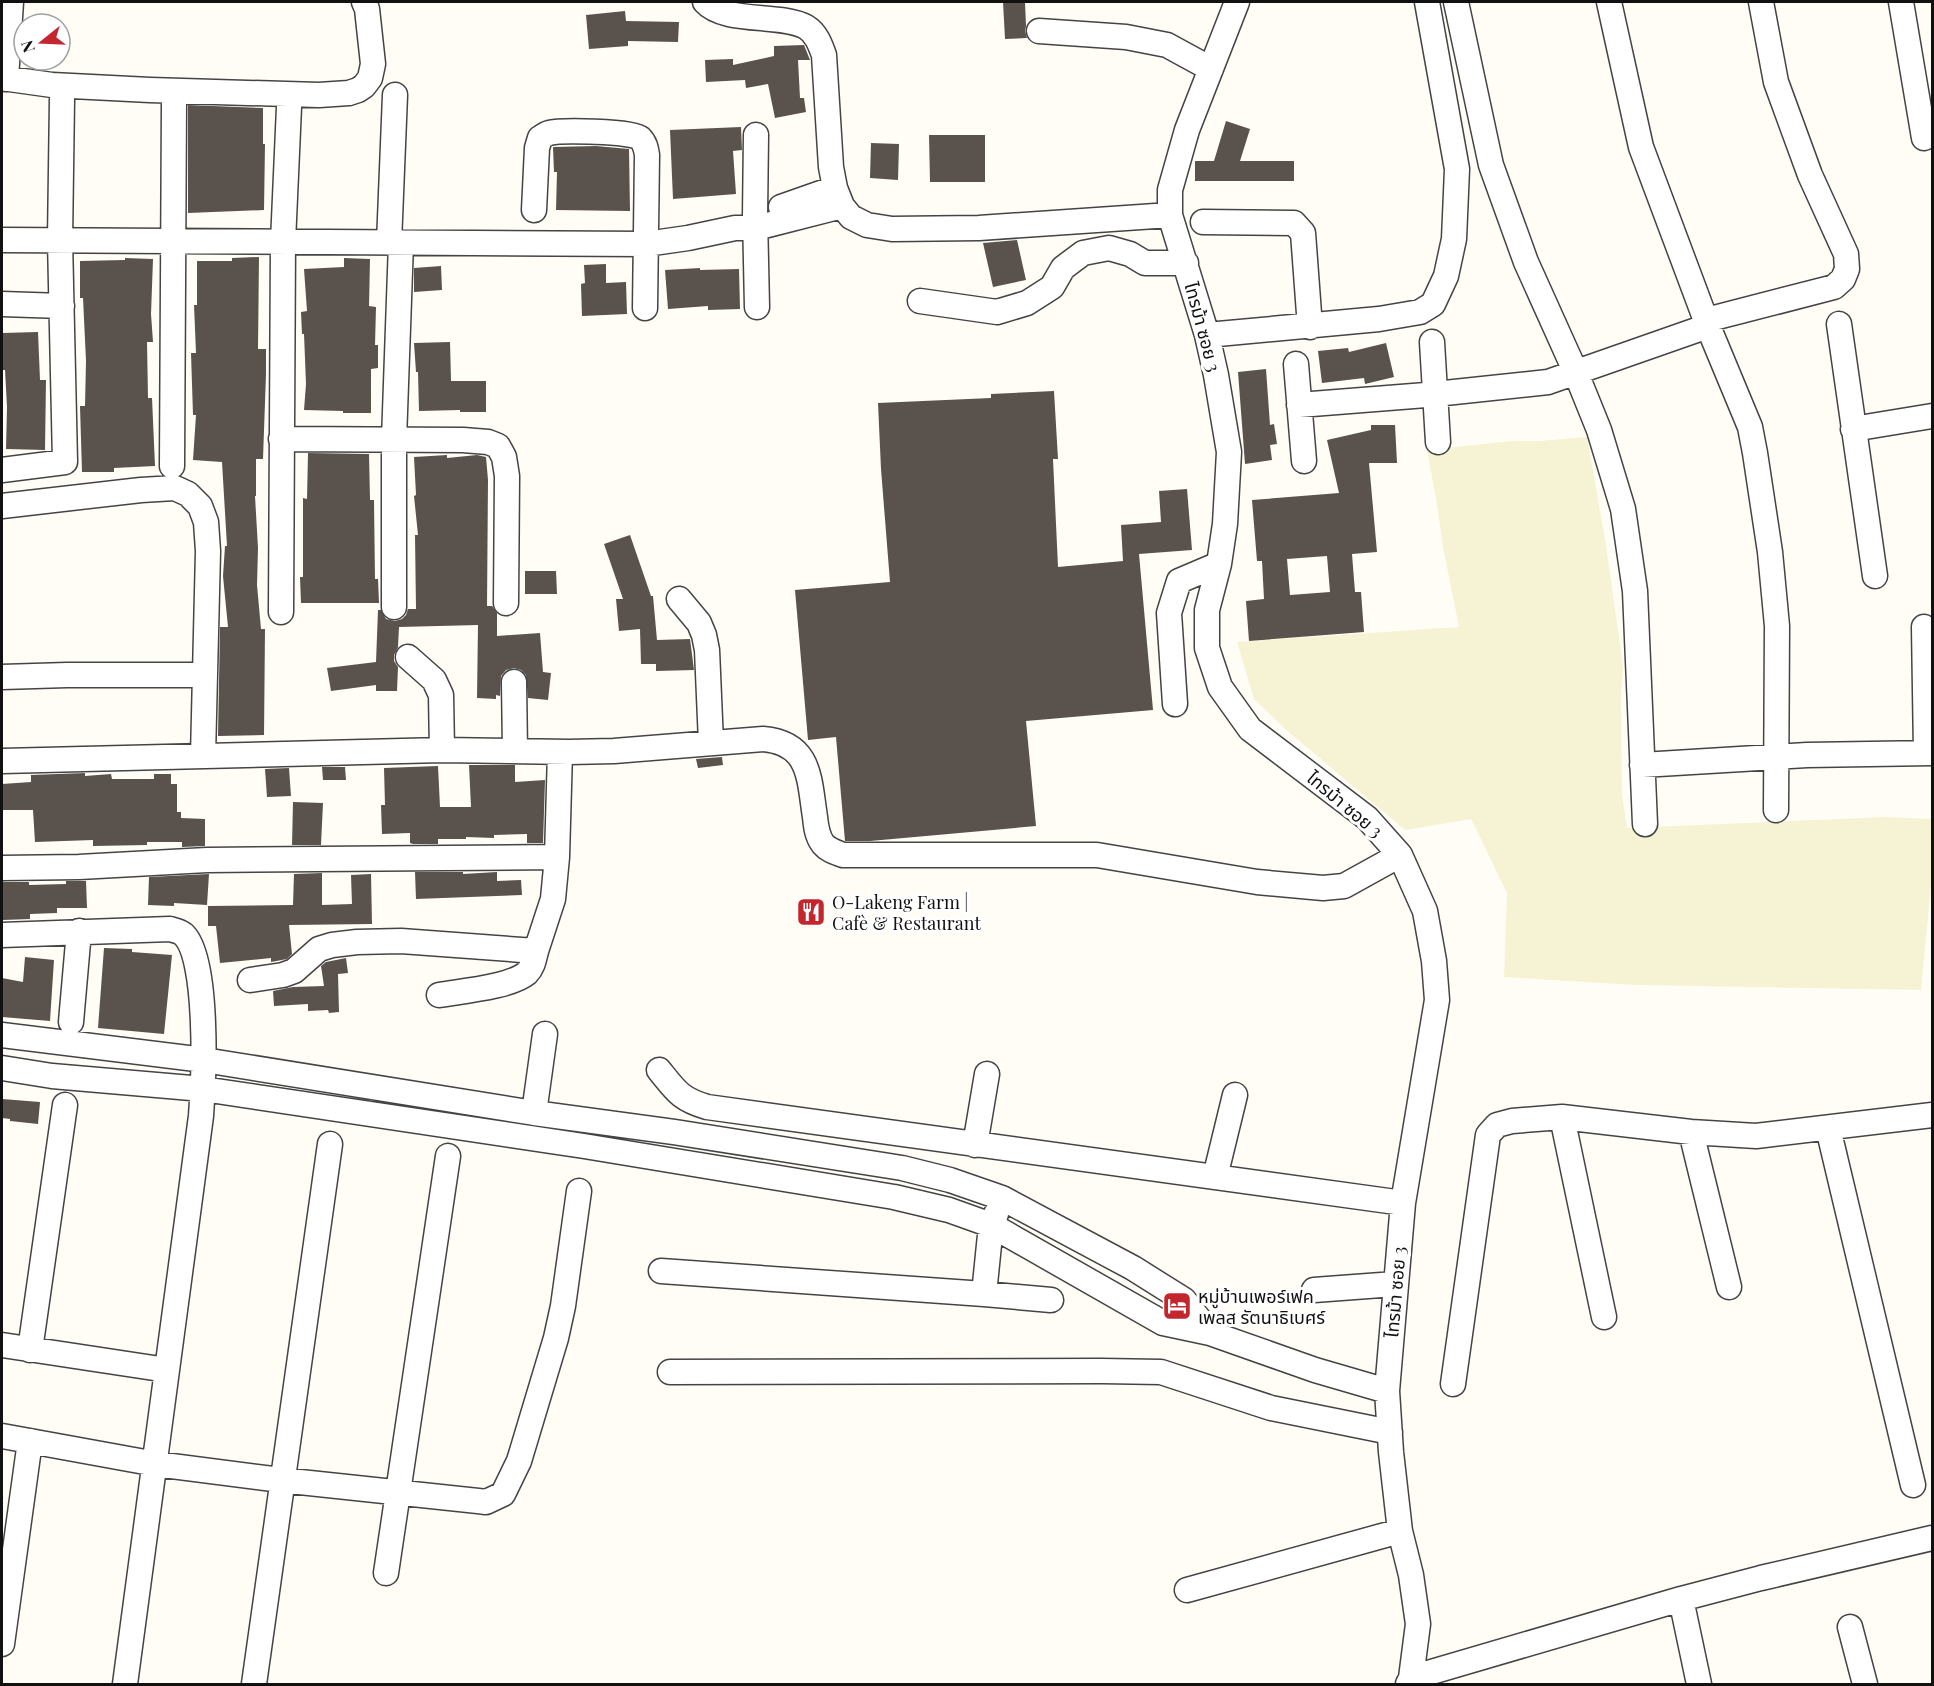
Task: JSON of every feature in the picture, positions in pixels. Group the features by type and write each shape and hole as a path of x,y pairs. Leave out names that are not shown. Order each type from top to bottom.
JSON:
{"street":[{"path":"11,2 4,78 52,85 319,95 349,93 364,86 370,78 373,64 367,9 364,2"},
{"path":"705,2 711,8 725,13 806,27 818,39 824,55 831,167 838,197 851,217 867,225 892,229 979,228 1170,215"},
{"name":"ไทรม้า ซอย 3","path":"1237,2 1186,130 1170,190 1170,215 1207,335 1229,452 1225,524 1219,564 1207,610 1207,648 1220,687 1250,729 1367,818 1400,855 1425,911 1434,961 1437,1000 1403,1203 1387,1390 1400,1531 1411,1575 1418,1623 1409,1681"},
{"path":"1207,335 1379,319 1420,312 1433,304 1446,276 1454,239 1457,170 1427,2"},
{"path":"1456,2 1491,165 1526,262 1599,430 1623,509 1635,591 1645,824"},
{"path":"1609,2 1641,147 1749,427 1755,453 1770,552 1778,626 1776,810"},
{"path":"1299,405 1548,382 1707,323 1834,287 1843,279 1847,269 1846,254 1810,175 1776,82 1761,2"},
{"path":"1901,2 1924,138"},
{"path":"1039,31 1126,37 1167,45 1211,69"},
{"path":"394,606 395,95"},
{"path":"2,470 65,462 60,240 62,99"},
{"path":"172,466 174,102"},
{"path":"281,612 283,242 289,107"},
{"path":"534,210 537,148 540,138 548,133 583,132 631,134 639,138 646,146 647,155 645,308"},
{"path":"756,135 749,224 757,307"},
{"path":"2,240 646,244 688,238 749,224 838,197"},
{"path":"1203,222 1294,223 1303,233 1310,327"},
{"path":"920,301 997,312 1027,303 1052,286 1063,268 1083,253 1109,248 1130,254 1144,263 1186,263"},
{"path":"2,304 62,306"},
{"path":"1839,324 1875,576"},
{"path":"1432,342 1438,442"},
{"path":"1296,364 1304,460"},
{"path":"1853,429 1932,416"},
{"path":"281,439 463,440 488,442 498,446 504,457 507,476 506,603"},
{"path":"2,506 175,488 188,494 200,506 206,522 208,551 203,756"},
{"path":"1175,704 1169,613 1179,581 1219,564"},
{"path":"679,599 699,623 704,634 707,650 711,743"},
{"path":"1642,765 1777,756 1929,753 1924,627"},
{"path":"408,657 434,680 441,695 442,750"},
{"path":"2,677 205,675"},
{"path":"514,682 515,751"},
{"path":"2,761 442,750 614,751 763,739 778,740 788,744 801,756 808,770 817,834 830,850 843,855 1097,855 1257,882 1323,888 1344,886 1400,855"},
{"path":"439,995 507,983 528,972 532,965 553,899 564,752"},
{"path":"2,868 79,867 219,860 557,856"},
{"path":"2,935 170,929 182,933 194,954 198,974 202,1002 204,1060 199,1139 125,1684"},
{"path":"70,1022 79,931"},
{"path":"250,980 283,975 294,971 319,949 357,942 401,941 536,951"},
{"path":"534,1113 545,1034"},
{"path":"2,1035 204,1060 534,1113 674,1132 902,1168 950,1180 1002,1198 1133,1268 1184,1300 1210,1334"},
{"path":"2,1068 52,1076 203,1089 637,1154 894,1197 949,1210 991,1225 1163,1323 1210,1334 1315,1370 1387,1390"},
{"path":"658,1070 678,1094 690,1102 707,1107 1403,1203"},
{"path":"975,1145 987,1074"},
{"path":"1215,1177 1235,1095"},
{"path":"30,1350 65,1105"},
{"path":"1453,1384 1488,1135 1497,1125 1512,1121 1562,1117 1691,1132 1756,1136 1932,1114"},
{"path":"1562,1117 1604,1317"},
{"path":"637,1154 639,1128"},
{"path":"1828,1128 1913,1485"},
{"path":"1691,1132 1729,1287"},
{"path":"254,1684 330,1144"},
{"path":"386,1573 448,1156"},
{"path":"2,1436 156,1464 486,1502 503,1494 519,1461 556,1338 563,1306 579,1191"},
{"path":"984,1294 991,1225 1002,1198"},
{"path":"661,1271 1051,1300"},
{"path":"1314,1290 1395,1284"},
{"path":"2,1345 167,1370"},
{"path":"670,1372 1161,1372 1271,1408 1390,1432"},
{"path":"2,1644 30,1441"},
{"path":"1187,1590 1400,1531"},
{"path":"1409,1681 1681,1599 1932,1538"},
{"path":"1681,1599 1699,1684"},
{"path":"1850,1627 1865,1684"}],"shaded area":[{"path":"1587,437 1606,545 1623,666 1622,794 1627,828 1886,817 1932,819 1932,875 1921,990 1636,985 1504,977 1507,893 1471,819 1405,830 1285,729 1254,699 1237,642 1459,627 1427,450 1511,441"}],"building":[{"path":"1003,2 1025,2 1027,38 1005,39"},
{"path":"625,11 626,21 679,22 678,42 628,41 628,46 589,49 586,15"},
{"path":"804,45 810,60 798,60 800,98 804,98 806,112 775,118 768,84 746,88 745,80 706,82 705,60 733,59 733,65 774,56 774,46"},
{"path":"188,105 263,108 264,210 188,213"},
{"path":"1226,121 1250,129 1240,161 1294,161 1294,181 1195,181 1195,161 1214,161"},
{"path":"741,127 742,150 733,151 736,194 673,199 670,130"},
{"path":"929,135 985,135 985,182 930,182"},
{"path":"871,143 899,144 898,180 870,178"},
{"path":"596,146 629,149 630,211 556,210 557,172 554,172 553,147"},
{"path":"1017,240 1026,280 993,287 983,243"},
{"path":"259,257 258,349 266,349 266,374 263,459 256,459 255,496 258,548 257,585 261,629 265,629 264,735 218,736 220,627 228,627 223,576 225,546 227,546 222,462 193,460 196,415 193,415 191,353 196,353 194,305 197,305 197,261 232,261 232,258"},
{"path":"125,258 153,259 151,314 153,342 147,342 148,398 152,398 155,466 114,468 114,472 82,472 80,406 85,406 86,361 83,298 80,298 80,261 125,260"},
{"path":"344,258 370,259 369,306 376,307 375,345 378,345 378,368 371,369 371,413 304,410 306,384 301,312 307,311 304,269 344,267"},
{"path":"606,264 606,283 626,282 627,314 582,316 581,284 585,283 584,265"},
{"path":"441,266 442,290 414,292 414,268"},
{"path":"700,268 700,270 739,269 740,309 708,310 708,306 668,309 665,270"},
{"path":"38,332 40,380 46,380 45,450 6,449 7,407 5,370 2,370 2,333"},
{"path":"450,342 451,381 486,381 486,412 419,411 418,372 416,372 414,343"},
{"path":"1386,343 1394,377 1365,384 1364,378 1322,383 1318,351 1348,348 1349,352"},
{"path":"1266,369 1270,425 1274,424 1277,444 1270,445 1272,460 1245,464 1238,372"},
{"path":"1054,391 1058,459 1053,459 1058,567 1123,561 1121,525 1161,522 1159,491 1187,489 1192,550 1139,554 1153,710 1026,721 1036,826 870,841 845,841 836,737 808,740 795,590 890,582 878,403 991,398 991,394"},
{"path":"1371,425 1395,425 1397,463 1369,463 1377,552 1352,554 1355,592 1361,592 1364,632 1249,641 1246,601 1264,599 1262,561 1257,561 1252,500 1339,493 1327,440 1371,430","holes":["1327,556 1330,592 1290,595 1287,559"]},
{"path":"308,453 369,454 370,500 374,500 375,579 378,579 379,603 301,603 303,498 307,499"},
{"path":"447,455 447,458 477,455 486,457 488,480 487,606 492,606 497,613 497,636 540,633 543,672 551,673 548,700 528,698 526,675 514,668 506,670 501,676 500,696 496,695 496,699 477,698 478,625 399,627 398,647 394,655 394,661 398,667 397,691 376,691 376,685 331,691 327,668 376,662 378,610 381,610 386,619 395,621 402,619 408,609 416,609 415,535 418,535 414,496 416,495 414,457"},
{"path":"630,535 651,596 653,596 657,640 690,639 694,670 656,671 656,664 641,664 640,629 619,631 616,599 623,599 604,544"},
{"path":"525,571 556,571 557,594 525,594"},
{"path":"722,757 723,765 698,768 696,759"},
{"path":"469,765 515,765 515,782 545,780 543,843 527,843 527,834 494,835 494,838 438,839 438,844 413,844 410,843 410,833 382,834 381,805 385,805 384,768 438,766 440,807 471,807"},
{"path":"322,767 345,767 346,780 323,780"},
{"path":"289,768 291,796 267,797 265,769"},
{"path":"85,773 85,776 111,774 112,779 154,779 154,774 171,774 171,784 177,784 177,812 181,812 181,818 205,819 205,846 182,847 182,842 93,846 93,840 35,842 33,810 3,810 2,784 31,782 31,775"},
{"path":"293,802 323,803 321,845 292,845"},
{"path":"415,872 463,872 463,874 497,872 497,881 521,880 522,895 416,899"},
{"path":"322,873 322,905 352,904 351,875 371,874 372,924 289,925 292,954 287,959 271,962 271,958 220,963 216,926 208,926 208,906 293,905 294,874"},
{"path":"209,874 207,905 174,903 174,906 148,905 149,877"},
{"path":"66,881 86,881 87,908 57,908 57,913 30,914 30,919 3,920 2,882 29,882 29,885 66,884"},
{"path":"104,948 132,949 132,952 172,955 164,1034 98,1028"},
{"path":"25,957 54,960 50,1021 2,1017 2,978 23,982"},
{"path":"346,958 348,973 338,974 339,1012 308,1011 308,1004 274,1006 273,991 293,987 324,986 321,966 326,962"},
{"path":"2,1099 40,1102 38,1124 2,1118"}],"place":[{"name":"O-Lakeng Farm | Cafè & Restaurant","path":"811,912"},
{"name":"หมู่บ้านเพอร์เฟค เพลส รัตนาธิเบศร์","path":"1177,1306"}]}
